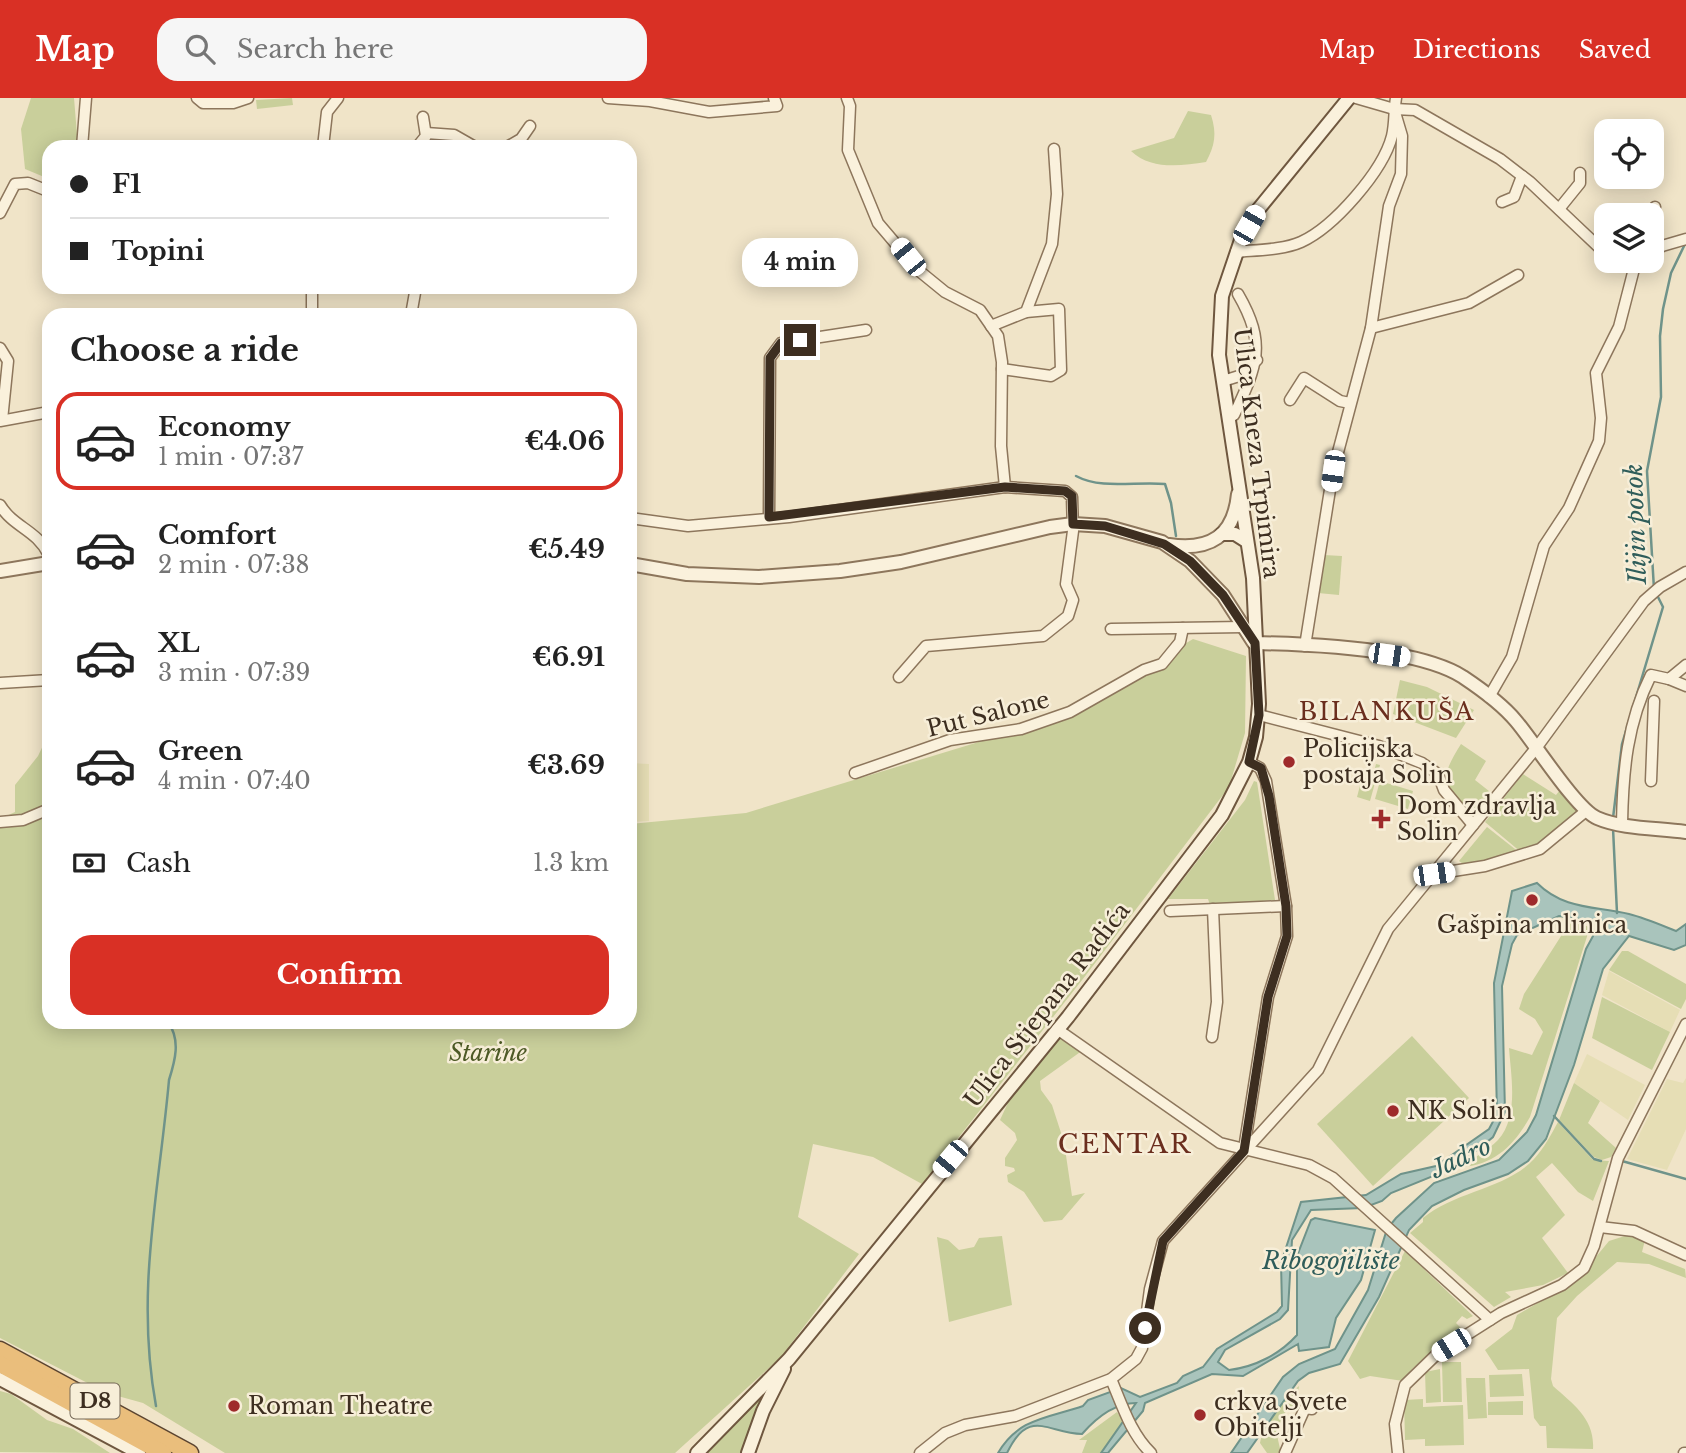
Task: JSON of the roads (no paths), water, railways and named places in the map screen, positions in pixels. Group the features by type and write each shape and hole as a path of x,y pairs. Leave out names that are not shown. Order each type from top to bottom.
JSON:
{"highway":[{"name":"D8","path":"0,1350 190,1453"},
{"name":"D8","path":"0,1364 163,1453"}],"main road":[{"name":"Ulica Kneza Trpimira","path":"1255,643 1253,578 1238,494 1218,325 1229,270 1257,211 1349,98"},
{"path":"1222,534 1235,516 1238,494"},
{"path":"637,565 687,574 759,577 839,571 901,562 1073,524 1105,526 1164,544 1200,545 1222,534 1235,534 1246,541"},
{"path":"1164,544 1190,561 1217,587 1255,643 1305,646 1427,662 1460,676 1514,718 1577,804 1586,811 1597,818 1616,822 1686,832"},
{"path":"0,571 42,564"},
{"name":"Ulica Stjepana Radića","path":"789,1359 1057,1029 1222,816 1249,762 1259,715 1255,643"},
{"path":"697,1453 789,1359"},
{"path":"748,1453 763,1411 789,1359"},
{"path":"0,1379 138,1452"}],"street":[{"path":"83,140 86,98"},
{"path":"197,98 203,103 233,103 248,98"},
{"path":"324,140 327,112 338,98"},
{"path":"608,98 650,101 709,112 777,106 774,98"},
{"path":"847,98 850,106 848,150 878,223 918,270 944,292 980,310 998,335 1002,369 1001,446 1005,487"},
{"path":"1356,98 1395,104 1432,118 1522,176 1594,243"},
{"path":"1236,252 1299,242 1317,231 1376,174 1392,136 1395,104"},
{"path":"1305,646 1333,471 1371,328 1389,206 1401,174 1402,136 1395,104"},
{"path":"422,140 426,133 423,117"},
{"path":"519,140 530,125"},
{"path":"426,133 454,135 463,140"},
{"path":"1026,312 1052,244 1057,194 1054,149"},
{"path":"1559,209 1580,183 1580,173"},
{"path":"1502,202 1514,197 1522,176"},
{"path":"0,213 15,184 28,183 42,189"},
{"path":"1664,245 1683,239"},
{"path":"1489,696 1513,657 1544,546 1569,508 1599,441 1601,418 1596,373 1619,327 1635,273"},
{"path":"1371,328 1469,303 1518,275"},
{"path":"1234,415 1256,360 1258,340 1250,314 1238,294"},
{"path":"992,326 1026,312 1059,309 1061,370 1051,376 1027,370 1002,369"},
{"path":"769,517 770,358 781,343 866,330"},
{"path":"0,348 8,361 1,420 42,413"},
{"path":"1223,381 1239,376 1256,360"},
{"path":"1290,400 1304,378 1340,401 1350,403"},
{"path":"637,519 688,526 1005,487 1065,491 1072,496 1073,524 1066,584 1073,600 1069,616 1043,636 926,646 899,677"},
{"path":"0,505 9,518 42,542"},
{"path":"920,1453 945,1433 965,1425 1015,1416 1112,1383 1124,1371 1142,1348 1150,1289 1163,1241 1318,1070 1388,929 1537,747 1656,590 1686,572"},
{"path":"1111,629 1242,627"},
{"name":"Put Salone","path":"855,773 950,740 1049,722 1144,670 1162,664 1180,642 1183,628"},
{"path":"1669,679 1686,666"},
{"path":"1616,822 1626,744 1641,696 1651,675 1686,687"},
{"path":"0,683 42,680"},
{"path":"1641,696 1657,703 1651,781"},
{"path":"1259,715 1362,741 1422,763 1438,774 1444,790 1473,825"},
{"path":"1244,1151 1268,997 1286,945 1286,906 1266,781 1261,768 1249,762"},
{"path":"1434,874 1485,866 1540,849 1586,811"},
{"path":"0,822 23,820 42,812"},
{"path":"1170,911 1286,906"},
{"path":"1212,1037 1217,1002 1213,909"},
{"path":"1398,1453 1395,1424 1405,1385 1438,1353 1490,1320 1562,1285 1584,1268 1600,1227 1609,1182 1618,1158 1686,1024"},
{"path":"1057,1029 1220,1143 1244,1151 1309,1164 1352,1192 1490,1320"},
{"path":"1600,1227 1633,1231 1686,1255"},
{"path":"1112,1383 1132,1426 1151,1453"},
{"path":"1285,1453 1305,1408 1312,1409"}],"water":[{"path":"1537,883 1547,892 1569,903 1629,914 1676,931 1686,924 1686,945 1674,950 1629,936 1603,969 1574,1065 1546,1139 1528,1161 1508,1174 1464,1190 1432,1206 1409,1230 1379,1297 1340,1364 1309,1373 1298,1381 1247,1453 1231,1453 1283,1377 1299,1364 1335,1349 1368,1290 1387,1229 1396,1218 1434,1183 1499,1160 1527,1132 1536,1115 1586,949 1599,925 1594,921 1559,916 1517,935 1512,944 1502,986 1505,1112 1493,1137 1458,1166 1391,1193 1382,1201 1363,1208 1311,1210 1292,1240 1288,1310 1280,1319 1225,1350 1218,1362 1229,1370 1257,1363 1275,1354 1297,1335 1297,1256 1311,1220 1315,1218 1375,1230 1361,1280 1336,1318 1329,1347 1299,1351 1298,1344 1243,1376 1212,1374 1145,1403 1143,1411 1108,1453 1101,1453 1136,1403 1120,1406 1106,1413 1082,1434 1040,1426 1031,1427 1023,1430 1007,1453 998,1453 1006,1441 1024,1426 1083,1406 1088,1400 1121,1388 1140,1397 1177,1383 1183,1376 1203,1367 1217,1349 1277,1312 1282,1306 1281,1263 1301,1202 1366,1195 1401,1174 1436,1166 1489,1129 1497,1114 1494,983 1512,891"}],"waterway":[{"name":"Ilijin potok","path":"1654,589 1647,471 1661,397 1660,336 1663,309 1671,273 1686,242"},
{"path":"1076,476 1108,484 1165,484 1176,536"},
{"name":"Ilijin potok","path":"1613,818 1622,744 1663,607 1657,595"},
{"name":"Ilijin potok","path":"1613,828 1617,913"},
{"path":"156,1406 150,1364 148,1282 169,1080 176,1051 172,1029"},
{"path":"1554,1116 1594,1159 1601,1161"},
{"path":"1622,1161 1686,1179"}],"place":[{"name":"Policijska postaja Solin","path":"1289,762"},
{"name":"Dom zdravlja Solin","path":"1381,819"},
{"name":"Gašpina mlinica","path":"1532,900"},
{"name":"NK Solin","path":"1393,1111"},
{"name":"Roman Theatre","path":"234,1406"},
{"name":"crkva Svete Obitelji","path":"1200,1415"}],"district":[{"name":"BILANKUŠA","path":"1387,712"},
{"name":"CENTAR","path":"1125,1144"}],"park label":[{"name":"Starine","path":"488,1053"}],"water label":[{"name":"Jadro","path":"1461,1158"},
{"name":"Ribogojilište","path":"1331,1261"}]}
